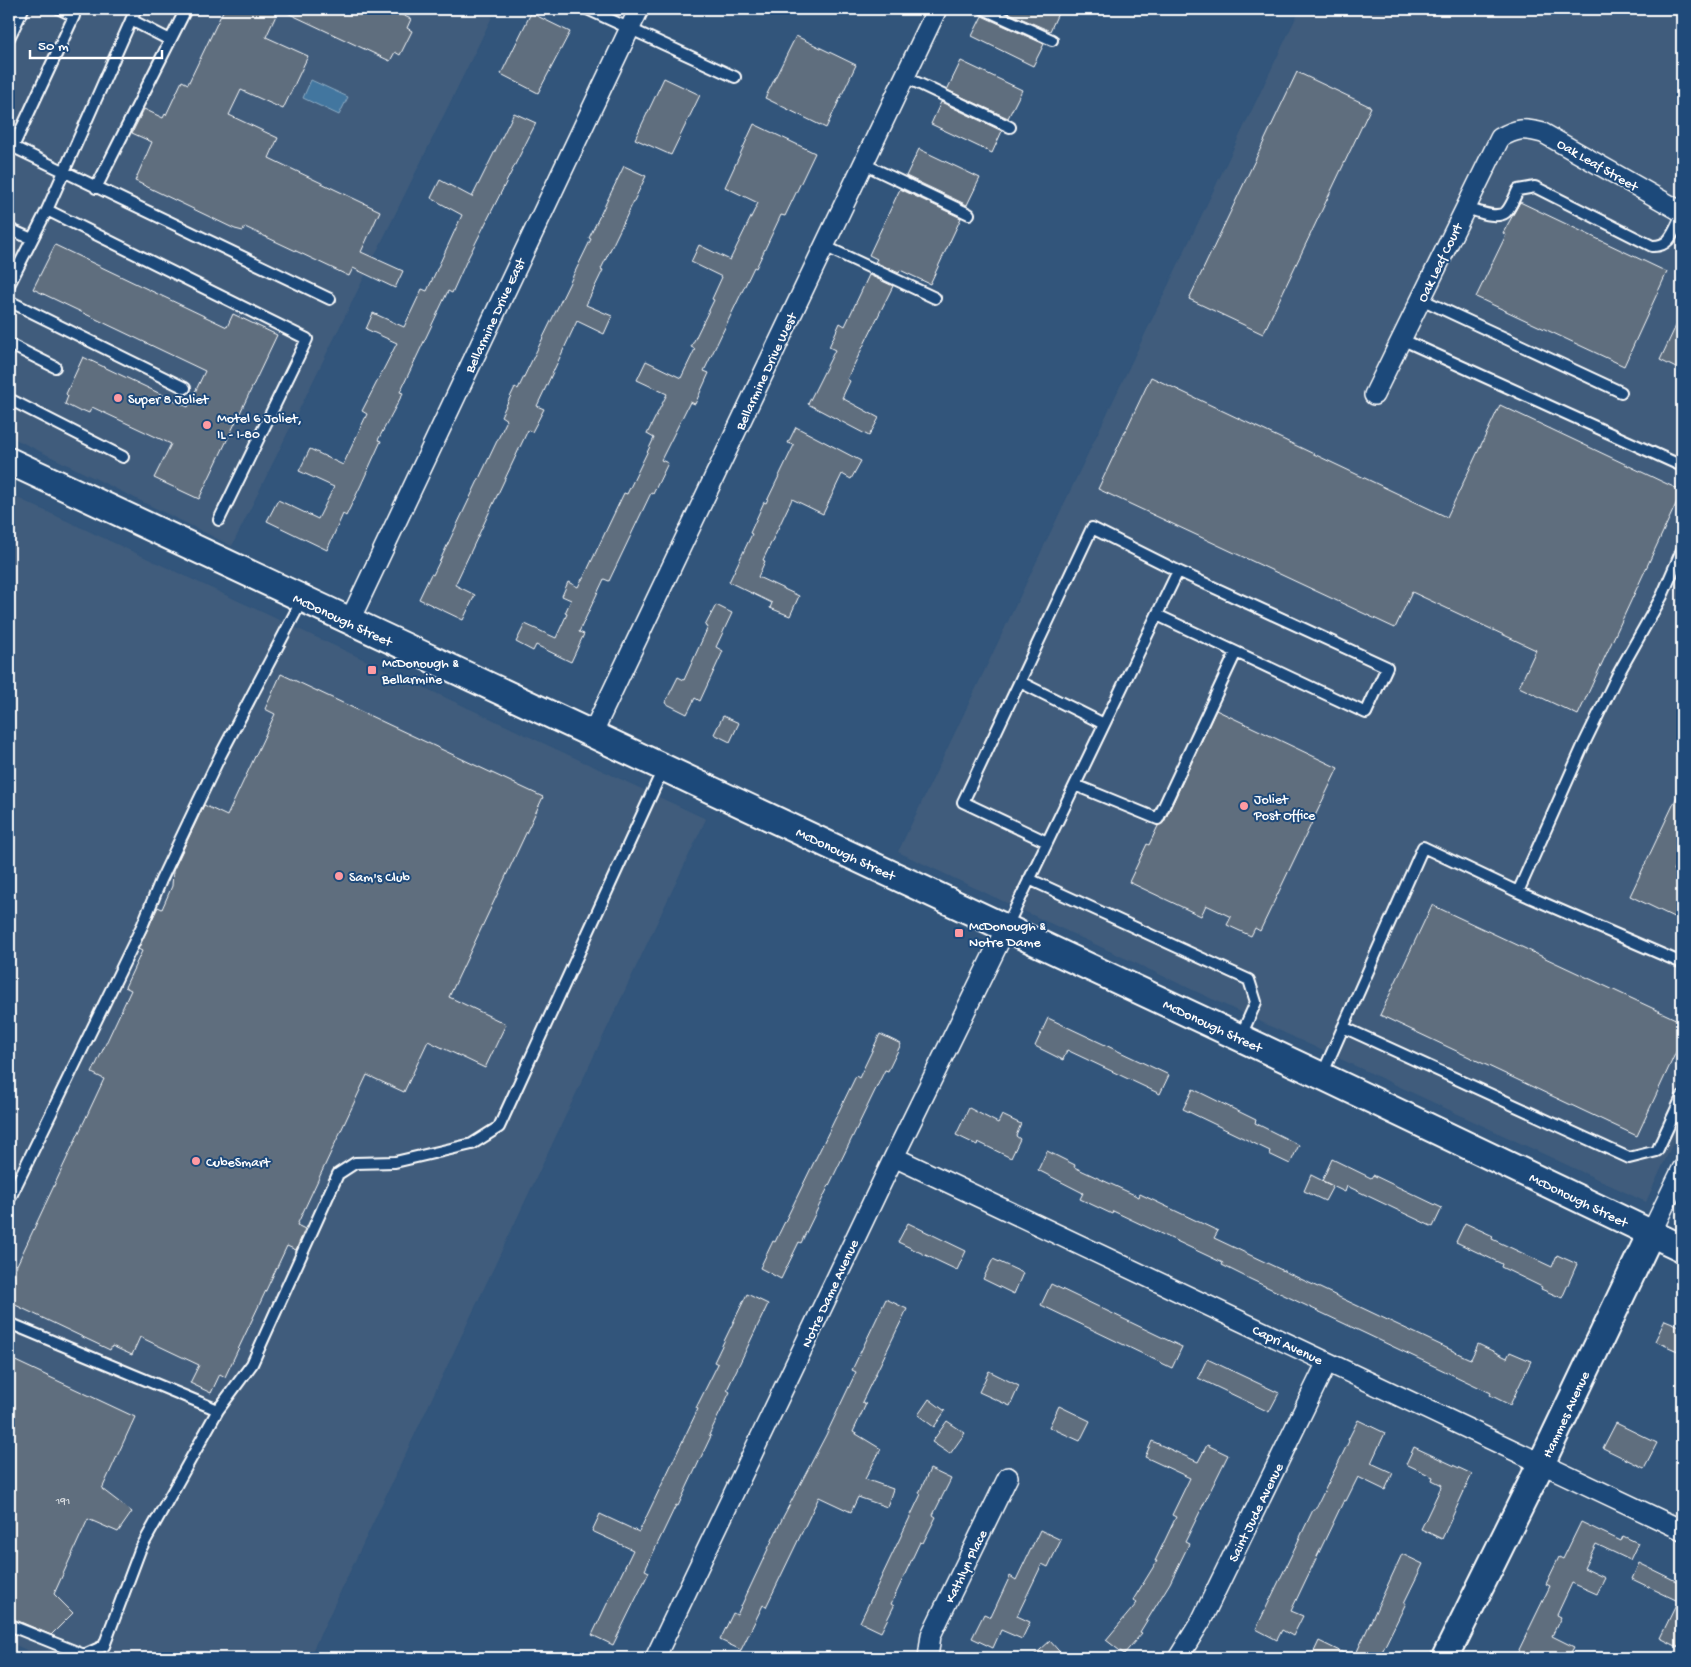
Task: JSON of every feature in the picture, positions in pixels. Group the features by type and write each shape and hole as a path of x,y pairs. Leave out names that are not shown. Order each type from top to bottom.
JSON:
{"street":[{"name":"Bellarmine Drive East","path":"349,622 639,9"},
{"name":"Bellarmine Drive West","path":"592,734 937,9"},
{"name":"Oak Leaf Street","path":"1509,133 1526,128 1543,133 1682,214"},
{"name":"Oak Leaf Court","path":"1374,395 1500,138 1509,133"},
{"name":"McDonough Street","path":"9,461 302,600 1322,1076 1682,1248"},
{"name":"Notre Dame Avenue","path":"655,1658 894,1157 1006,928"},
{"name":"Capri Avenue","path":"894,1157 1542,1462 1682,1530"},
{"name":"Hammes Avenue","path":"1445,1658 1542,1462 1682,1169"},
{"name":"Saint Jude Avenue","path":"1178,1658 1201,1622 1327,1362"},
{"name":"Kathlyn Place","path":"928,1658 931,1635 1008,1477"}],"lane":[{"path":"9,38 23,9"},
{"path":"60,9 74,16 11,146 330,299"},
{"path":"9,285 47,210 136,9"},
{"path":"96,188 186,9"},
{"path":"587,9 735,77"},
{"path":"984,9 1052,40"},
{"path":"131,20 170,40"},
{"path":"905,77 1010,127"},
{"path":"864,164 969,214"},
{"path":"1466,208 1491,215 1500,215 1506,211 1518,190 1535,187 1652,246 1660,246 1668,242 1682,214"},
{"path":"47,210 307,339 219,520"},
{"path":"9,229 32,239"},
{"path":"824,246 935,298"},
{"path":"1421,299 1621,392"},
{"path":"9,301 185,388"},
{"path":"1401,339 1682,466"},
{"path":"9,344 56,367"},
{"path":"9,399 123,457"},
{"path":"1047,842 963,802 1092,528 1178,571 1387,667 1366,713 1157,615"},
{"path":"1518,892 1595,721 1617,676 1662,596 1682,550"},
{"path":"1006,928 1178,571"},
{"path":"9,1200 143,924 161,880 220,756 302,600"},
{"path":"1075,785 1158,819 1236,652"},
{"path":"1020,682 1104,724"},
{"path":"9,1625 84,1655 104,1646 140,1550 218,1410 252,1364 338,1174 355,1163 395,1162 472,1144 499,1126 663,768"},
{"path":"1322,1076 1423,847 1518,892 1682,963"},
{"path":"1029,879 1249,980 1256,1002 1240,1038"},
{"path":"1343,1027 1630,1158 1657,1151 1682,1096"},
{"path":"9,1323 218,1410"}],"shaded area":[{"path":"9,9 496,9 232,546 9,436"},
{"path":"1300,9 1682,9 1682,1123 1646,1202 898,852"},
{"path":"311,80 348,97 339,115 303,98"},
{"path":"9,494 706,819 309,1658 44,1658 9,1642"}],"building":[{"path":"224,9 279,9 266,37 308,56 283,109 241,90 229,115 278,138 269,158 380,211 361,252 403,271 395,288 353,268 349,276 245,227 243,231 235,229 135,181 152,142 132,133 144,109 163,118 166,115 182,81 188,84"},
{"path":"279,9 389,9 411,19 407,28 412,31 400,55 395,52 390,61"},
{"path":"1000,9 1060,9 1050,31"},
{"path":"531,13 570,32 538,93 501,74"},
{"path":"982,16 1044,44 1033,66 972,36"},
{"path":"796,36 856,65 826,128 765,98"},
{"path":"961,61 1022,90 1008,118 947,90"},
{"path":"1297,72 1371,107 1263,334 1189,299"},
{"path":"664,78 700,95 671,155 635,139"},
{"path":"941,102 1002,131 992,153 931,124"},
{"path":"514,113 536,123 452,293 448,291 400,392 403,393 378,440 381,441 361,485 346,516 343,514 327,550 267,521 278,500 318,519 334,487 299,471 310,449 343,465 367,414 362,411 397,343 366,329 373,313 404,327 422,289 427,291 462,215 431,198 440,180 472,197"},
{"path":"754,124 815,153 785,216 781,215 756,268 754,267 704,371 709,373 695,404 690,402 661,460 668,463 653,494 651,493 609,581 604,579 579,632 584,634 571,662 536,645 533,651 516,642 525,624 556,638 571,600 562,596 568,582 578,587 583,579 624,493 627,494 654,438 647,434 667,394 637,380 646,361 681,378 695,349 691,347 714,300 712,299 722,277 691,262 699,245 730,260 758,203 725,187"},
{"path":"919,149 980,178 967,205 906,176"},
{"path":"624,166 646,176 601,269 603,270 586,305 612,316 604,334 577,321 537,406 544,409 532,432 528,430 455,585 475,595 463,620 419,599 431,574 433,575 507,420 501,416 515,387 518,389 591,239 589,238"},
{"path":"900,189 961,218 930,284 900,270 899,273 875,262 877,259 869,255"},
{"path":"1520,202 1667,272 1624,366 1476,297 1506,235 1503,233"},
{"name":"Motel 6 Joliet, IL - I-80","path":"55,245 227,327 233,314 277,335 199,499 154,478 171,444 92,407 89,413 82,410 81,412 65,404 68,396 66,394 83,357 188,407 205,371 33,289"},
{"path":"869,275 893,286 847,379 850,381 842,398 879,418 869,436 808,404 835,350 829,347 840,323 845,326"},
{"path":"1682,313 1682,371 1660,360"},
{"path":"1151,377 1447,517 1500,405 1682,491 1578,715 1519,687 1536,650 1412,592 1395,628 1098,489"},
{"path":"796,427 861,461 851,479 842,474 823,514 792,499 763,560 765,561 758,577 799,596 790,616 770,608 772,603 729,582 752,534 750,533 764,502 766,503 794,445 788,443"},
{"path":"716,605 732,613 716,647 723,651 700,701 695,698 687,714 665,703 678,677 684,680 708,627 705,626"},
{"path":"281,674 543,797 449,997 506,1024 485,1068 428,1041 404,1092 367,1075 297,1225 305,1229 296,1250 287,1246 225,1377 220,1374 211,1393 190,1383 199,1365 140,1337 132,1355 112,1346 110,1350 9,1302 9,1282 104,1079 92,1073 131,990 125,987 142,951 138,949 158,907 162,909 172,886 173,871 204,805 227,816 275,714 265,709"},
{"name":"Joliet Post Office","path":"1216,710 1338,768 1260,931 1255,928 1251,936 1227,925 1231,917 1206,905 1201,916 1129,882 1147,844 1149,845 1158,826 1164,822"},
{"path":"723,716 739,723 730,742 714,734"},
{"path":"1682,786 1682,852 1673,870 1682,875 1682,921 1630,896"},
{"path":"1432,905 1682,1022 1682,1039 1637,1136 1380,1015"},
{"path":"1048,1018 1169,1075 1160,1094 1067,1050 1063,1060 1035,1046"},
{"path":"880,1034 901,1044 888,1071 885,1070 801,1243 799,1242 781,1279 760,1268 773,1241 775,1242 856,1076 859,1078"},
{"path":"1193,1089 1256,1120 1255,1123 1299,1145 1290,1164 1269,1154 1270,1151 1183,1109"},
{"path":"969,1108 998,1123 1002,1115 1021,1124 1016,1136 1020,1139 1011,1158 978,1142 977,1145 956,1135"},
{"path":"1047,1151 1075,1165 1074,1167 1139,1197 1140,1194 1218,1231 1214,1238 1468,1358 1471,1359 1478,1344 1507,1358 1510,1352 1531,1361 1510,1405 1490,1395 1491,1393 1250,1279 1222,1265 1223,1263 1113,1211 1112,1214 1080,1199 1083,1193 1038,1170"},
{"path":"1332,1159 1371,1178 1373,1175 1442,1208 1433,1227 1347,1186 1345,1192 1322,1181"},
{"path":"1311,1175 1333,1186 1325,1201 1304,1191"},
{"path":"908,1223 966,1251 957,1270 898,1242"},
{"path":"1465,1223 1493,1236 1492,1239 1552,1267 1557,1255 1577,1264 1562,1298 1501,1267 1502,1264 1456,1242"},
{"path":"993,1259 1023,1273 1014,1294 983,1279"},
{"path":"1051,1284 1182,1347 1172,1368 1041,1305"},
{"path":"747,1294 768,1304 727,1390 730,1392 709,1435 711,1436 645,1570 649,1572 613,1645 592,1635 633,1550 592,1531 600,1514 639,1532 698,1409 696,1408 718,1364 714,1362"},
{"path":"886,1299 907,1309 862,1402 866,1404 853,1432 881,1449 865,1479 893,1489 887,1507 858,1497 851,1512 819,1497 766,1607 763,1605 741,1650 720,1640 733,1613 737,1615 783,1517 826,1435 856,1372 852,1370"},
{"path":"1665,1320 1682,1327 1682,1353 1655,1341"},
{"path":"9,1358 135,1417 102,1489 132,1512 118,1532 88,1519 54,1594 73,1613 51,1635 9,1617"},
{"path":"1207,1359 1279,1393 1269,1412 1198,1378"},
{"path":"989,1371 1019,1386 1010,1406 979,1392"},
{"path":"929,1399 945,1411 934,1427 918,1415"},
{"path":"1059,1406 1090,1421 1080,1441 1049,1427"},
{"path":"1358,1420 1385,1433 1371,1463 1393,1473 1385,1490 1358,1477 1346,1501 1344,1500 1291,1611 1303,1616 1293,1636 1282,1630 1277,1640 1256,1629"},
{"path":"947,1421 965,1433 950,1454 932,1442"},
{"path":"1616,1423 1657,1443 1644,1468 1603,1448"},
{"path":"1152,1441 1198,1462 1207,1445 1228,1455 1185,1542 1189,1544 1170,1583 1140,1632 1142,1633 1124,1654 1106,1640 1137,1603 1133,1600 1157,1561 1155,1561 1176,1517 1172,1515 1190,1478 1145,1457"},
{"path":"1414,1447 1472,1474 1442,1539 1421,1529 1442,1485 1432,1480 1433,1477 1406,1464"},
{"path":"930,1469 951,1479 933,1515 936,1517 923,1543 920,1542 891,1604 894,1606 881,1632 860,1622 921,1494 919,1493"},
{"path":"1581,1522 1621,1541 1623,1536 1638,1543 1630,1560 1596,1544 1584,1568 1605,1578 1597,1594 1572,1583 1557,1615 1561,1617 1552,1636 1574,1647 1568,1658 1515,1658 1550,1586 1546,1584 1559,1557 1563,1559"},
{"path":"1040,1530 1061,1540 1048,1567 1042,1564 1017,1616 1030,1622 1022,1639 1001,1630 993,1648 972,1638 984,1614 991,1617 1010,1576 1016,1580"},
{"path":"1402,1554 1423,1564 1404,1603 1406,1603 1379,1658 1354,1658"},
{"path":"1639,1563 1682,1584 1682,1649 1660,1638 1678,1601 1632,1579"},
{"path":"1050,1641 1065,1658 1031,1658"},
{"path":"1319,1641 1354,1658 1311,1658"}],"place":[{"name":"Super 8 Joliet","path":"118,398"},
{"name":"Motel 6 Joliet, IL - I-80","path":"207,425"},
{"name":"McDonough & Bellarmine","path":"372,670"},
{"name":"Joliet Post Office","path":"1244,806"},
{"name":"Sam's Club","path":"339,876"},
{"name":"McDonough & Notre Dame","path":"959,933"},
{"name":"CubeSmart","path":"196,1161"}]}
